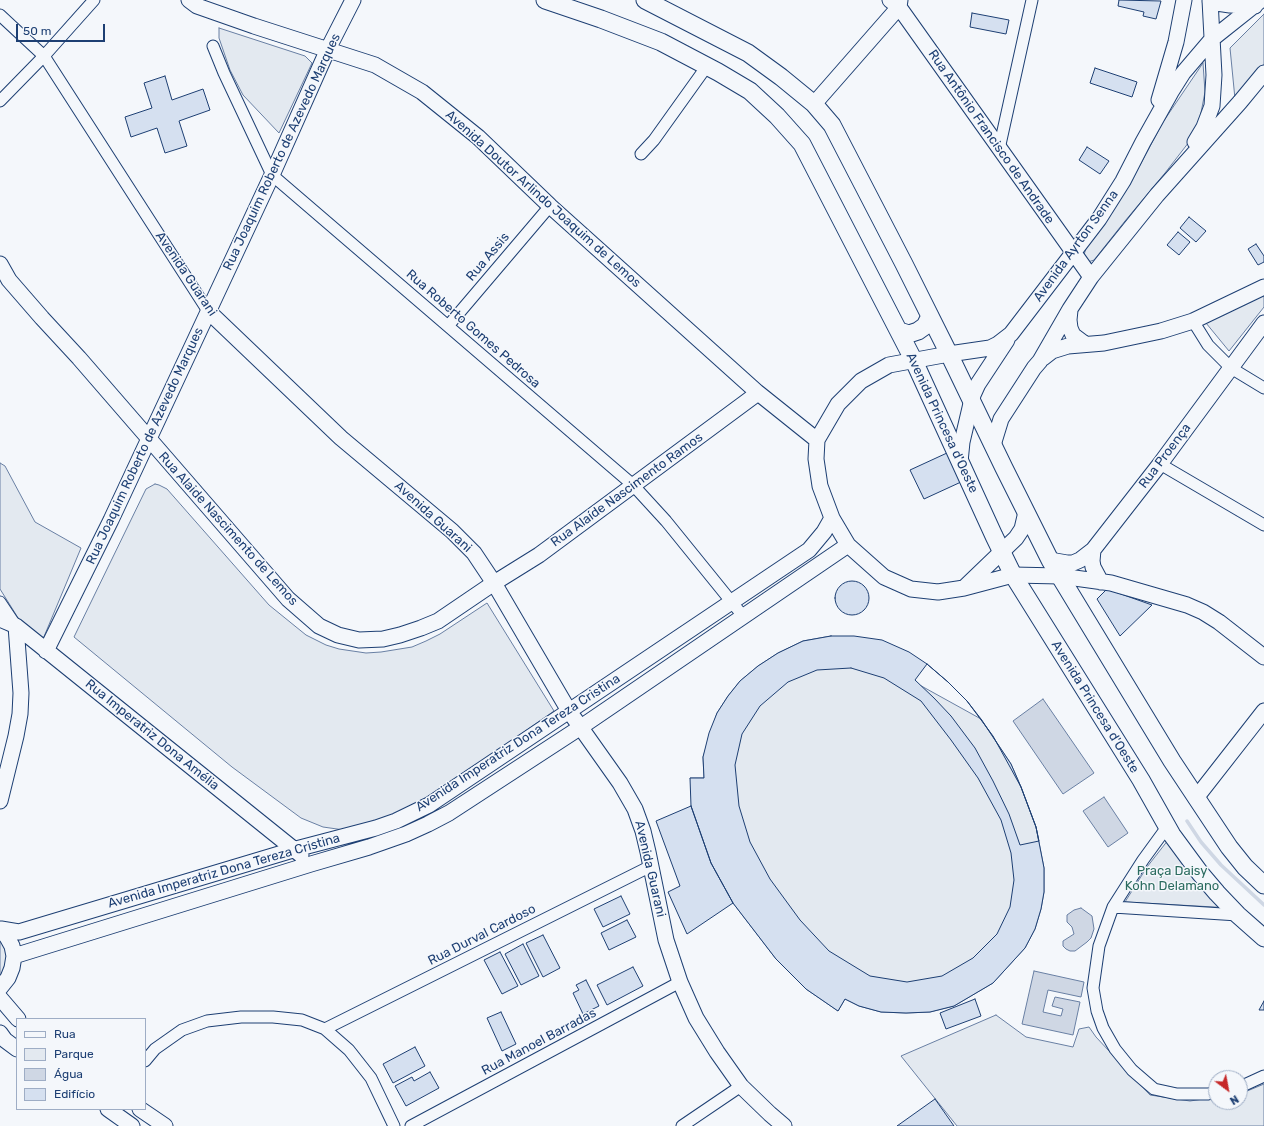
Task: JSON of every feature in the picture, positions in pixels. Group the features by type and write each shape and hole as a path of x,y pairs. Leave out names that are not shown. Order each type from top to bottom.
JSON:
{"main road":[{"name":"Avenida Doutor Arlindo Joaquim de Lemos","path":"189,0 197,6 254,26 375,64 422,92 478,137 550,206 758,393 817,440"},
{"name":"Rua Joaquim Roberto de Azevedo Marques","path":"46,651 111,520 352,0"},
{"name":"Avenida Princesa d'Oeste","path":"545,0 661,42 708,66 750,91 802,144 914,361 1013,575 1141,780 1167,827 1200,873 1238,915 1264,938"},
{"path":"645,0 748,53 814,104 832,125 930,316 1050,560 1196,798 1229,847 1264,885"},
{"path":"1143,142 1162,91 1176,42 1184,0"},
{"path":"1157,195 1199,135 1209,116 1212,106 1214,75 1210,1 1230,5 1258,3"},
{"path":"814,104 896,2"},
{"name":"Rua Antônio Francisco de Andrade","path":"896,2 1090,277"},
{"name":"Avenida Ayrton Senna","path":"817,440 838,404 861,381 889,365 990,348 1011,334 1107,207 1183,72 1212,39 1258,3"},
{"path":"1040,361 1090,277 1157,195 1264,73"},
{"name":"Rua Alaide Nascimento de Lemos","path":"0,264 9,280 79,358 288,599 319,626 338,635 359,640 382,639 400,635 438,621 494,583"},
{"path":"993,445 1001,419 1034,368 1052,351 1085,344 1104,343 1161,331 1193,321 1264,287"},
{"path":"1070,309 1070,328 1074,335 1085,344"},
{"name":"Avenida Guarani","path":"208,311 341,438 452,531 474,553 494,583 569,711 620,783 635,809 643,831 666,940 680,982 696,1018 717,1052 741,1086 784,1126"},
{"path":"899,331 909,334 918,331 925,326 930,316"},
{"name":"Rua Proença","path":"1050,560 1073,563 1080,560 1093,550 1160,464 1264,323"},
{"path":"960,462 962,442 972,401 978,384 1011,334"},
{"name":"Rua Alaíde Nascimento Ramos","path":"494,583 539,555 758,393"},
{"path":"817,440 816,459 820,486 832,518 848,545 884,577 911,589 938,592 964,588 1013,575 1060,576 1111,584 1187,605 1203,612 1219,622 1264,657"},
{"path":"964,588 1016,538 1022,529 1026,512"},
{"name":"Avenida Imperatriz Dona Tereza Cristina","path":"0,929 19,932 396,821 429,805 809,550 824,532 832,518"},
{"name":"Avenida Imperatriz Dona Tereza Cristina","path":"14,956 386,841 428,824 455,809 581,727 848,545"},
{"path":"1093,550 1093,567 1101,582"},
{"path":"0,619 16,626 21,692 20,714 16,736 0,801"},
{"name":"Rua Imperatriz Dona Amélia","path":"16,626 296,850 311,864"},
{"path":"1196,798 1264,711"},
{"path":"0,929 12,946 14,956 12,968 8,978 0,988"},
{"path":"0,998 17,1018"},
{"path":"0,1033 16,1048"},
{"path":"109,1110 132,1126"},
{"path":"141,1110 165,1126"}],"street":[{"path":"0,101 44,56 94,0"},
{"path":"999,149 1032,0"},
{"name":"Avenida Guarani","path":"0,15 44,56 208,311"},
{"name":"Rua Roberto Gomes Pedrosa","path":"214,46 224,73 272,175 633,485 666,521 743,616"},
{"path":"640,154 654,140 708,66"},
{"name":"Rua Assis","path":"448,326 550,206"},
{"path":"1193,321 1208,345 1230,368 1264,388"},
{"path":"1160,464 1264,525"},
{"name":"Rua Imperatriz Dona Amélia","path":"0,602 16,626"},
{"path":"1167,827 1143,860 1113,907 1099,946 1093,988 1097,1011 1103,1028 1115,1050 1132,1070 1154,1089 1177,1094 1208,1094"},
{"name":"Rua Durval Cardoso","path":"325,1029 651,866"},
{"path":"1113,907 1238,915"},
{"name":"Rua Manoel Barradas","path":"411,1126 680,982"},
{"path":"146,1060 155,1048 182,1030 207,1022 241,1017 273,1017 302,1020 325,1029 349,1050 371,1078 394,1126"},
{"path":"1248,1083 1264,1076"},
{"path":"682,1126 741,1086"}],"green space":[{"path":"1264,14 1264,66 1235,99 1230,48"},
{"path":"219,28 305,56 312,63 279,133 243,95 230,70 219,38"},
{"path":"1203,63 1205,92 1200,118 1189,142 1094,260 1088,262 1084,255 1086,248 1140,165 1163,122"},
{"path":"1264,295 1264,307 1229,351 1206,323"},
{"path":"0,463 5,466 35,522 81,548 43,639 20,621 0,589"},
{"path":"155,484 167,489 269,605 306,635 326,645 339,649 366,653 412,647 440,634 487,603 554,711 441,790 397,813 380,820 344,830 323,827 301,818 232,767 74,637 146,489"},
{"path":"831,636 981,719 1011,764 1036,827 1044,868 1044,892 1035,929 1025,948 993,983 954,1006 930,1012 881,1012 859,1006 845,999 838,1011 806,989 776,959 733,903 690,778 704,778 703,757 717,713 740,681 758,666 778,653 803,641"},
{"name":"Praça Daisy Kohn Delamano","path":"1172,835 1232,908 1125,902 1147,867"},
{"path":"0,935 9,958 0,981"},
{"path":"996,1015 1026,1037 1073,1047 1079,1029 1089,1027 1096,1037 1150,1095 1190,1101 1208,1098 1208,1110 1248,1110 1248,1091 1264,1084 1264,1126 957,1126 901,1056"}],"water":[{"path":"1043,699 1094,773 1063,794 1013,721"},
{"path":"1104,797 1128,833 1108,847 1083,811"},
{"path":"1081,908 1092,916 1094,929 1091,938 1087,942 1075,951 1070,951 1063,946 1063,941 1074,934 1072,927 1067,922 1067,915 1074,910"},
{"path":"1034,971 1084,982 1081,997 1048,990 1043,1012 1061,1016 1063,1009 1052,1006 1055,997 1080,1002 1073,1035 1022,1024"}],"building":[{"path":"1119,0 1161,1 1156,19 1143,16 1144,12 1118,6"},
{"path":"972,13 1009,20 1006,34 970,27"},
{"path":"1095,68 1137,82 1132,97 1090,83"},
{"path":"165,76 172,100 203,89 210,110 179,121 187,146 165,153 157,128 131,137 125,117 152,108 144,83"},
{"path":"1087,147 1109,161 1100,174 1079,160"},
{"path":"1189,217 1206,231 1196,242 1180,228"},
{"path":"1178,232 1190,242 1179,255 1167,245"},
{"path":"1256,244 1264,256 1264,262 1258,265 1248,249"},
{"path":"947,453 961,482 924,499 910,470"},
{"path":"852,581 864,586 869,598 864,610 852,615 840,610 835,598 840,586"},
{"path":"1107,589 1152,605 1120,636 1097,599"},
{"path":"831,636 854,636 882,640 909,652 927,664 967,701 981,719 1011,764 1021,787 1036,827 1044,868 1044,892 1035,929 1025,948 993,983 954,1006 930,1012 881,1012 859,1006 845,999 838,1011 806,989 776,959 733,903 711,863 691,806 690,778 704,778 703,757 709,733 717,713 740,681 758,666 778,653 803,641","holes":["851,668 884,678 921,701 978,778 1001,820 1011,853 1014,880 1010,907 997,934 973,958 942,976 907,982 870,976 829,951 800,920 770,879 750,842 739,806 735,765 742,734 760,706 788,682 817,670"]},
{"path":"927,664 967,701 993,736 1021,787 1036,827 1039,841 1020,845 1009,814 975,748 951,716 915,680"},
{"path":"691,806 711,863 733,903 687,934 668,892 680,886 656,821"},
{"path":"621,896 630,914 603,927 594,909"},
{"path":"627,920 636,937 609,950 601,933"},
{"path":"543,935 560,968 543,977 526,943"},
{"path":"523,944 539,976 521,985 505,954"},
{"path":"500,952 518,986 502,994 484,960"},
{"path":"633,967 643,986 607,1005 597,985"},
{"path":"586,980 599,1006 583,1014 573,993 579,990 576,985"},
{"path":"975,999 981,1016 946,1029 940,1013"},
{"path":"1264,1001 1264,1010 1259,1010"},
{"path":"501,1012 516,1044 502,1051 487,1018"},
{"path":"415,1047 425,1066 393,1083 383,1064"},
{"path":"430,1072 439,1088 406,1106 395,1086 412,1077 414,1081"},
{"path":"935,1099 954,1126 897,1126"}],"waterway":[{"path":"1187,821 1201,842 1221,865 1264,905"}]}
